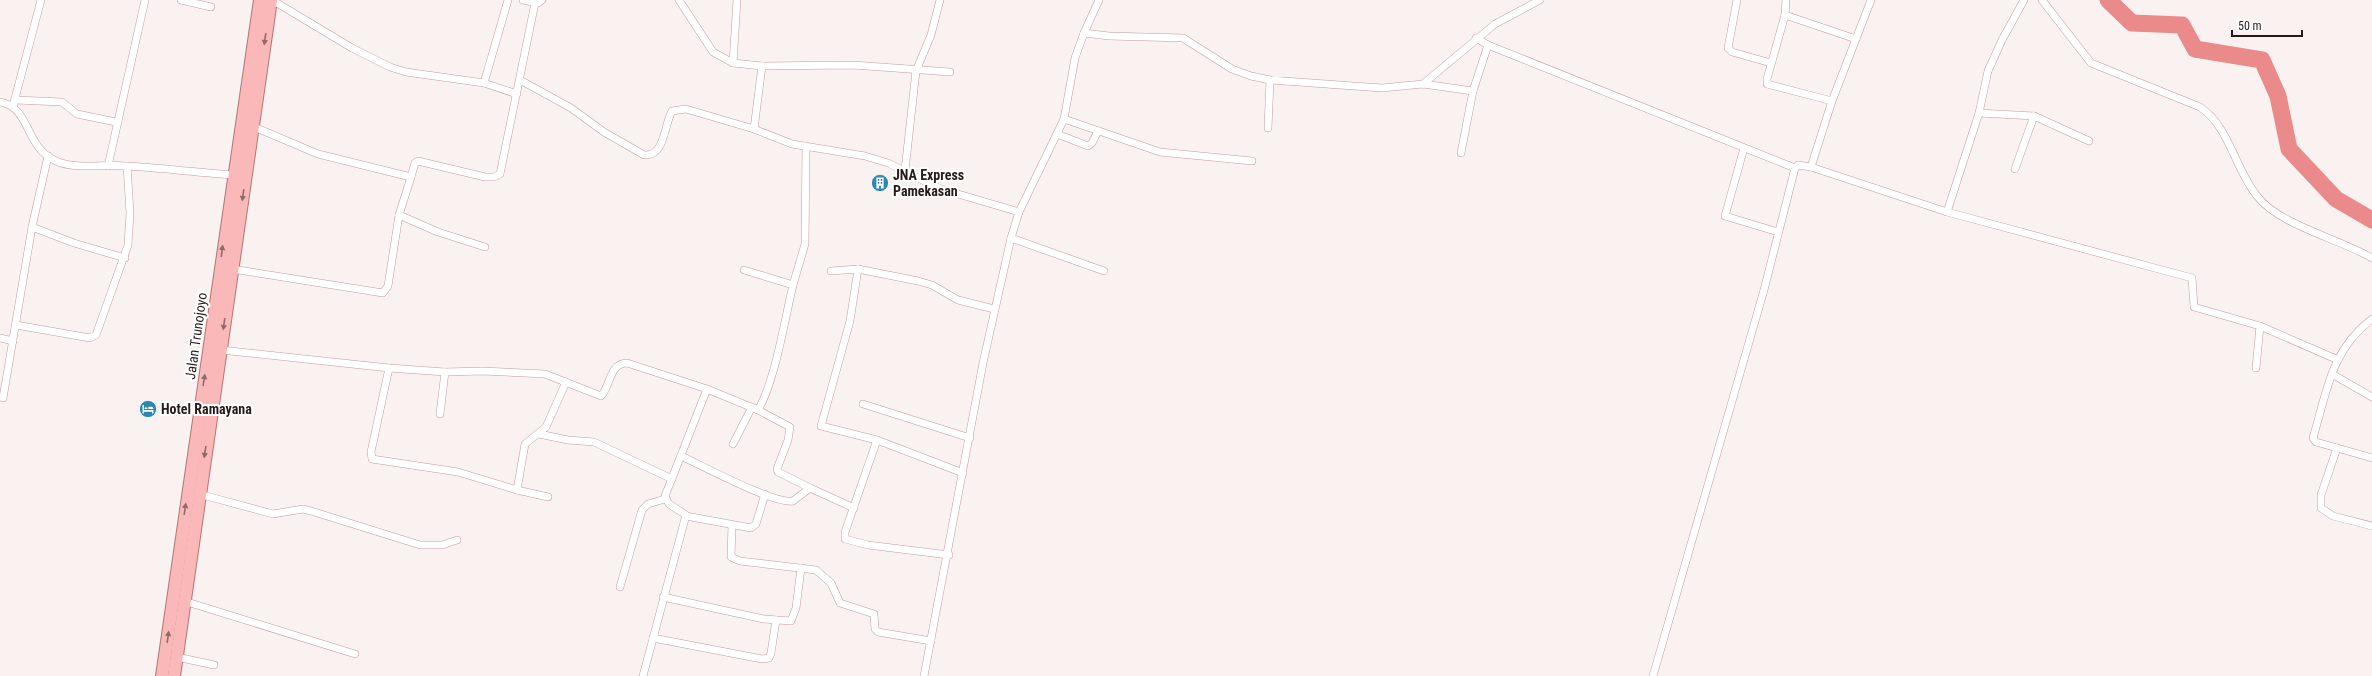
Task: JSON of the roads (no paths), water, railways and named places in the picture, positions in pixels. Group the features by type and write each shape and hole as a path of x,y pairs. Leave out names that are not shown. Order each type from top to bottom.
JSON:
{"highway":[{"name":"Jalan Trunojoyo","path":"162,676 233,174 260,0"},
{"name":"Jalan Trunojoyo","path":"174,676 271,0"}],"street":[{"path":"41,0 14,103 35,144 48,156 64,163 246,175"},
{"path":"108,166 116,122 145,0"},
{"path":"181,0 211,7"},
{"path":"271,0 352,48 390,67 413,73 484,83 517,94"},
{"path":"484,83 508,0"},
{"path":"232,268 384,293 388,286 399,215 415,163 418,160 479,176 499,176 509,124 539,2 523,0"},
{"path":"679,0 713,52 733,63 762,66 853,65 916,71 950,72"},
{"path":"733,63 736,0"},
{"path":"904,170 916,71 931,35 940,0"},
{"path":"924,676 949,555 994,309 1011,238 1019,212 1064,119 1075,58 1098,0"},
{"path":"1423,84 1476,38 1514,12 1540,0"},
{"path":"1737,0 1728,48 1732,52 1772,63"},
{"path":"1786,0 1785,15 1766,81 1768,86 1832,101"},
{"path":"1811,167 1832,101 1871,0"},
{"path":"1947,212 1979,113 1988,71 2002,40 2024,0"},
{"path":"2042,0 2091,63 2200,107 2212,116 2252,189 2270,209 2372,258"},
{"path":"1785,15 1856,39"},
{"path":"1084,33 1109,36 1183,38 1232,69 1251,76 1270,80 1382,88 1423,84 1473,91"},
{"path":"1476,38 1488,45 1795,168"},
{"path":"1461,153 1473,91 1488,45"},
{"path":"754,129 762,66"},
{"path":"520,80 571,108 604,132 644,154 649,155 658,150 669,116 678,109 686,109 754,129 776,139 806,146 866,156 904,170 941,189 1019,212"},
{"path":"1268,128 1270,80"},
{"path":"0,102 62,102 77,114 116,122"},
{"path":"1979,113 2034,116 2089,141"},
{"path":"2015,169 2034,116"},
{"path":"1064,119 1160,152 1252,162"},
{"path":"252,126 318,154 411,177"},
{"path":"1057,134 1088,146 1092,143 1098,131"},
{"path":"733,444 770,380 793,285 805,244 806,146"},
{"path":"1744,148 1725,216 1778,232"},
{"path":"3,398 32,227 48,156"},
{"path":"1653,676 1753,328 1795,168 1802,164 1947,212 2192,278 2194,281 2194,307 2260,326 2336,359"},
{"path":"16,325 93,338 98,332 125,258 130,232 127,166"},
{"path":"399,215 438,232 484,247"},
{"path":"32,227 74,243 125,258"},
{"path":"1011,238 1104,271"},
{"path":"832,271 858,269 927,283 958,300 994,309"},
{"path":"858,269 850,321 820,425 877,440 963,473"},
{"path":"744,270 793,285"},
{"path":"2372,319 2360,328 2336,359 2313,438 2316,442 2372,458"},
{"path":"2256,368 2260,326"},
{"path":"0,338 13,341"},
{"path":"221,350 389,368 445,372 533,372 545,374 602,396 614,371 624,363 653,370 755,408 790,426 788,440 777,469 810,488 854,508"},
{"path":"389,368 371,452 372,459 458,472 516,490 548,497"},
{"path":"440,414 445,372"},
{"path":"2332,374 2372,397"},
{"path":"516,490 524,444 528,439 539,434 546,426 566,382"},
{"path":"665,499 707,389"},
{"path":"863,404 970,438"},
{"path":"539,434 568,440 594,442 672,479"},
{"path":"877,440 844,536 847,540 949,555"},
{"path":"2337,448 2321,495 2321,508 2333,516 2372,526"},
{"path":"681,456 765,494 790,502 804,494 810,488"},
{"path":"199,494 273,514 311,510 420,545 442,545 457,540"},
{"path":"665,499 669,504 685,513 686,516 732,525 754,527 765,494"},
{"path":"620,587 642,510 648,504 665,499"},
{"path":"643,676 686,516"},
{"path":"732,525 730,557 740,561 816,570 823,574 831,583 841,604 874,614 875,629 878,632 931,641"},
{"path":"663,598 776,620 789,621 793,619 801,568"},
{"path":"184,601 355,654"},
{"path":"653,638 762,659 769,658 776,620"},
{"path":"177,657 214,665"}],"waterway":[{"path":"2108,0 2132,23 2182,25 2195,49 2262,60 2278,96 2289,149 2336,199 2372,220"}],"place":[{"name":"JNA Express Pamekasan","path":"880,183"},
{"name":"Hotel Ramayana","path":"148,409"}]}
